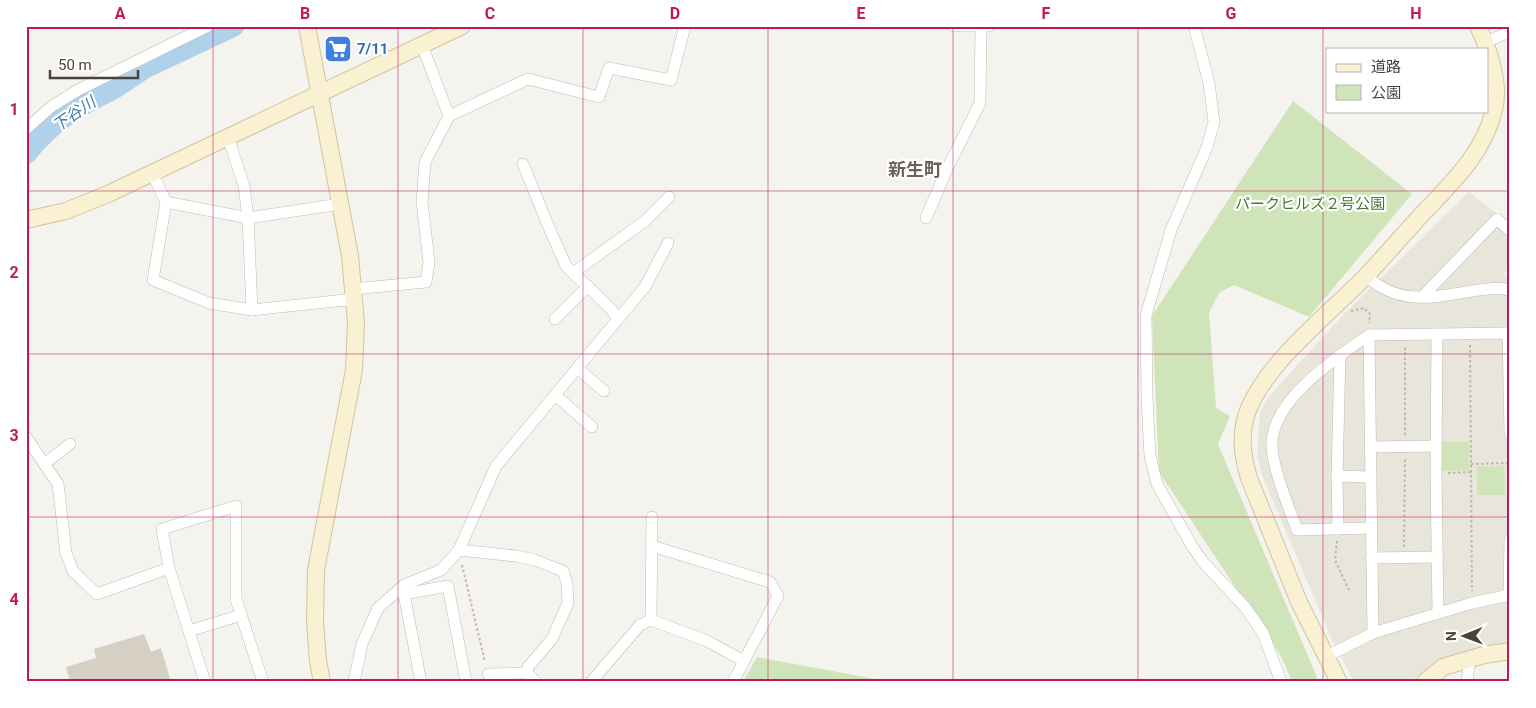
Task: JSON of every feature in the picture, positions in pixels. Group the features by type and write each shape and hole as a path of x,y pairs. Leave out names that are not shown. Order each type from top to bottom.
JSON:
{"street":[{"path":"307,26 350,256 356,323 354,370 316,570 314,621 322,682"},
{"path":"26,220 66,211 152,173 462,26"},
{"path":"152,173 166,202 153,280 209,303 252,310 426,282 429,262 422,202 426,162 449,116 528,79 600,97 609,68 671,80 685,26"},
{"path":"926,218 947,169 980,103 983,26 953,26"},
{"path":"1194,26 1209,83 1214,122 1207,147 1171,230 1146,315 1146,398 1150,456 1157,484 1192,546 1203,562 1245,607 1263,633 1281,682"},
{"path":"1478,26 1487,48"},
{"path":"26,130 52,106 80,88 206,27"},
{"path":"1485,42 1510,32"},
{"path":"422,46 449,116"},
{"path":"1339,682 1298,602 1249,478 1243,459 1243,428 1248,410 1261,385 1284,357 1366,276 1446,189 1476,153 1495,109 1492,60 1488,50"},
{"path":"228,137 244,186 248,218 252,310"},
{"path":"523,164 566,266 610,308 618,319"},
{"path":"573,272 645,221 668,197"},
{"path":"166,202 248,218 340,204"},
{"path":"1422,297 1497,219 1510,231"},
{"path":"421,682 402,591 404,585 441,570 459,550 496,466 645,287 668,243"},
{"path":"1366,276 1374,284 1393,293 1410,297 1436,298 1486,289 1505,288 1510,291"},
{"path":"555,319 588,286"},
{"path":"1371,528 1298,530 1274,462 1272,443 1276,426 1284,408 1301,388 1340,355 1369,335 1508,333 1510,433"},
{"path":"1437,334 1438,612"},
{"path":"1369,335 1373,633"},
{"path":"1338,529 1337,476 1340,355"},
{"path":"577,368 604,391"},
{"path":"555,395 592,427"},
{"path":"26,437 58,484 66,553 73,571 97,594 169,568"},
{"path":"44,464 70,444"},
{"path":"1371,447 1436,446"},
{"path":"1337,476 1370,477"},
{"path":"204,682 169,568 162,529 236,506 236,599 264,682"},
{"path":"651,620 652,517"},
{"path":"1326,656 1373,633 1438,612 1510,596 1510,540"},
{"path":"652,546 770,582 778,596 733,682"},
{"path":"459,550 516,556 535,560 563,571 567,583 568,603 552,640 528,667 527,673"},
{"path":"1372,558 1437,558"},
{"path":"354,682 362,644 378,608 402,591 448,586 466,682"},
{"path":"189,631 241,615"},
{"path":"591,682 640,625 651,620 708,641 744,661"},
{"path":"1425,682 1443,667 1470,658 1510,651"},
{"path":"1467,682 1470,658"},
{"path":"488,674 527,673 536,682"}],"path":[{"path":"1349,312 1364,308 1370,314 1369,335"},
{"path":"1470,334 1472,603"},
{"path":"1471,464 1510,463"},
{"path":"1436,473 1471,472"},
{"path":"1338,529 1335,560 1349,590"},
{"path":"459,550 488,674"}],"shaded area":[{"path":"1469,192 1510,224 1510,267 1503,274 1510,280 1510,643 1466,651 1442,659 1410,682 1354,682 1332,640 1262,475 1257,456 1260,411 1271,394 1345,313"}],"green space":[{"name":"パークヒルズ２号公園","path":"1293,101 1412,194 1309,317 1234,285 1219,293 1209,313 1216,408 1230,416 1218,444 1319,682 1292,682 1281,656 1159,472 1152,316"},
{"path":"1441,442 1469,442 1469,470 1441,471"},
{"path":"1504,466 1505,495 1477,495 1477,467"},
{"path":"757,657 892,682 743,682"}],"building":[{"path":"144,634 151,652 161,648 171,682 70,682 66,667 96,658 94,649"}],"waterway":[{"name":"下谷川","path":"26,154 57,122 88,102 115,88 145,68 234,26"}],"place":[{"name":"7/11","path":"338,49"}],"district":[{"name":"新生町","path":"915,169"}]}
